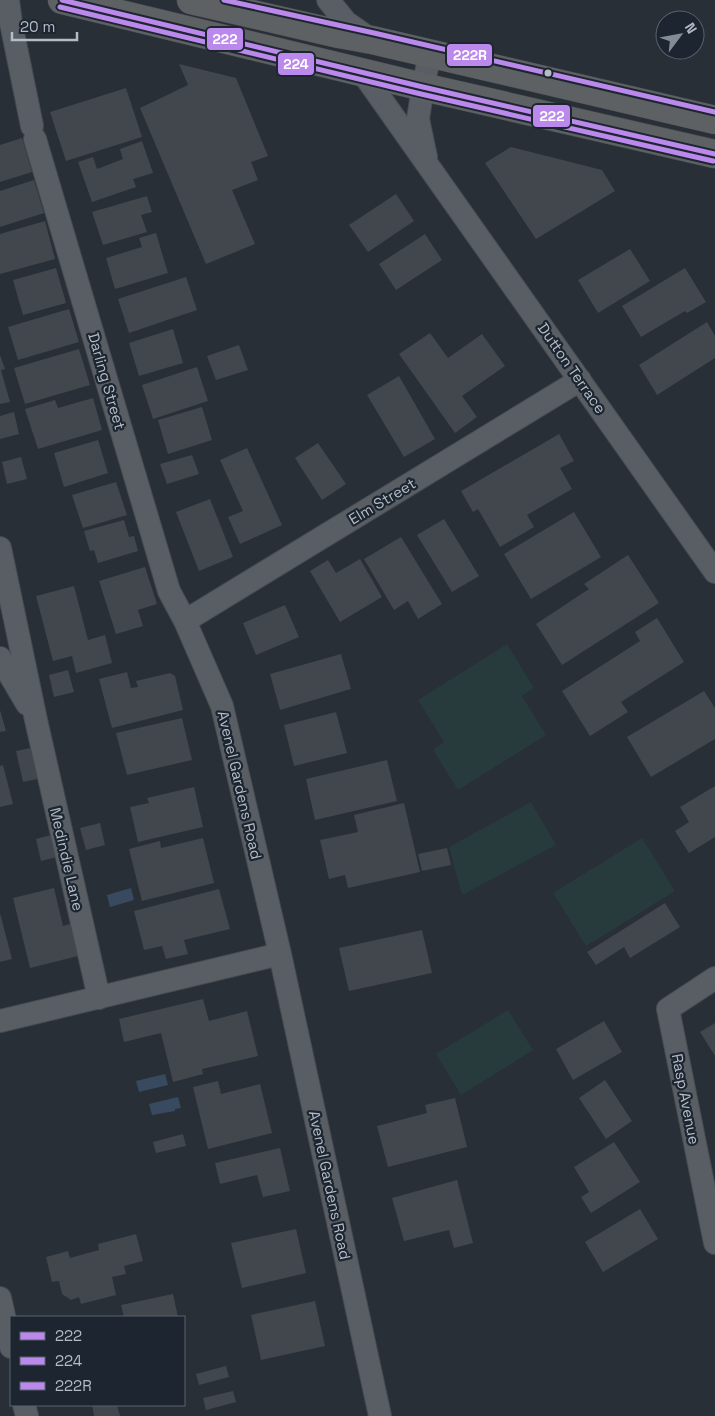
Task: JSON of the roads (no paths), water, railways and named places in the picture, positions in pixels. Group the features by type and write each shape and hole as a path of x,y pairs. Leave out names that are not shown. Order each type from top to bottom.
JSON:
{"highway":[{"path":"62,0 715,154"},
{"path":"191,0 715,120"},
{"path":"242,12 263,7 272,0"}],"street":[{"name":"Darling Street","path":"8,0 34,133 169,591 185,621"},
{"path":"328,0 346,22 372,40"},
{"name":"Dutton Terrace","path":"428,165 418,119 430,54"},
{"name":"Dutton Terrace","path":"362,72 715,572"},
{"name":"Elm Street","path":"185,621 580,380"},
{"name":"Medindie Lane","path":"0,548 36,720 99,998"},
{"name":"Avenel Gardens Road","path":"185,621 222,706 280,954 380,1416"},
{"name":"Medindie Lane","path":"0,658 36,720"},
{"path":"0,1022 280,954"},
{"name":"Rasp Avenue","path":"715,978 668,1009 715,1243"},
{"path":"0,1298 10,1343"}],"water":[{"path":"131,888 134,900 110,907 107,895"},
{"path":"165,1074 168,1085 139,1092 136,1081"},
{"path":"178,1097 181,1108 175,1109 175,1111 152,1115 149,1104"}]}
